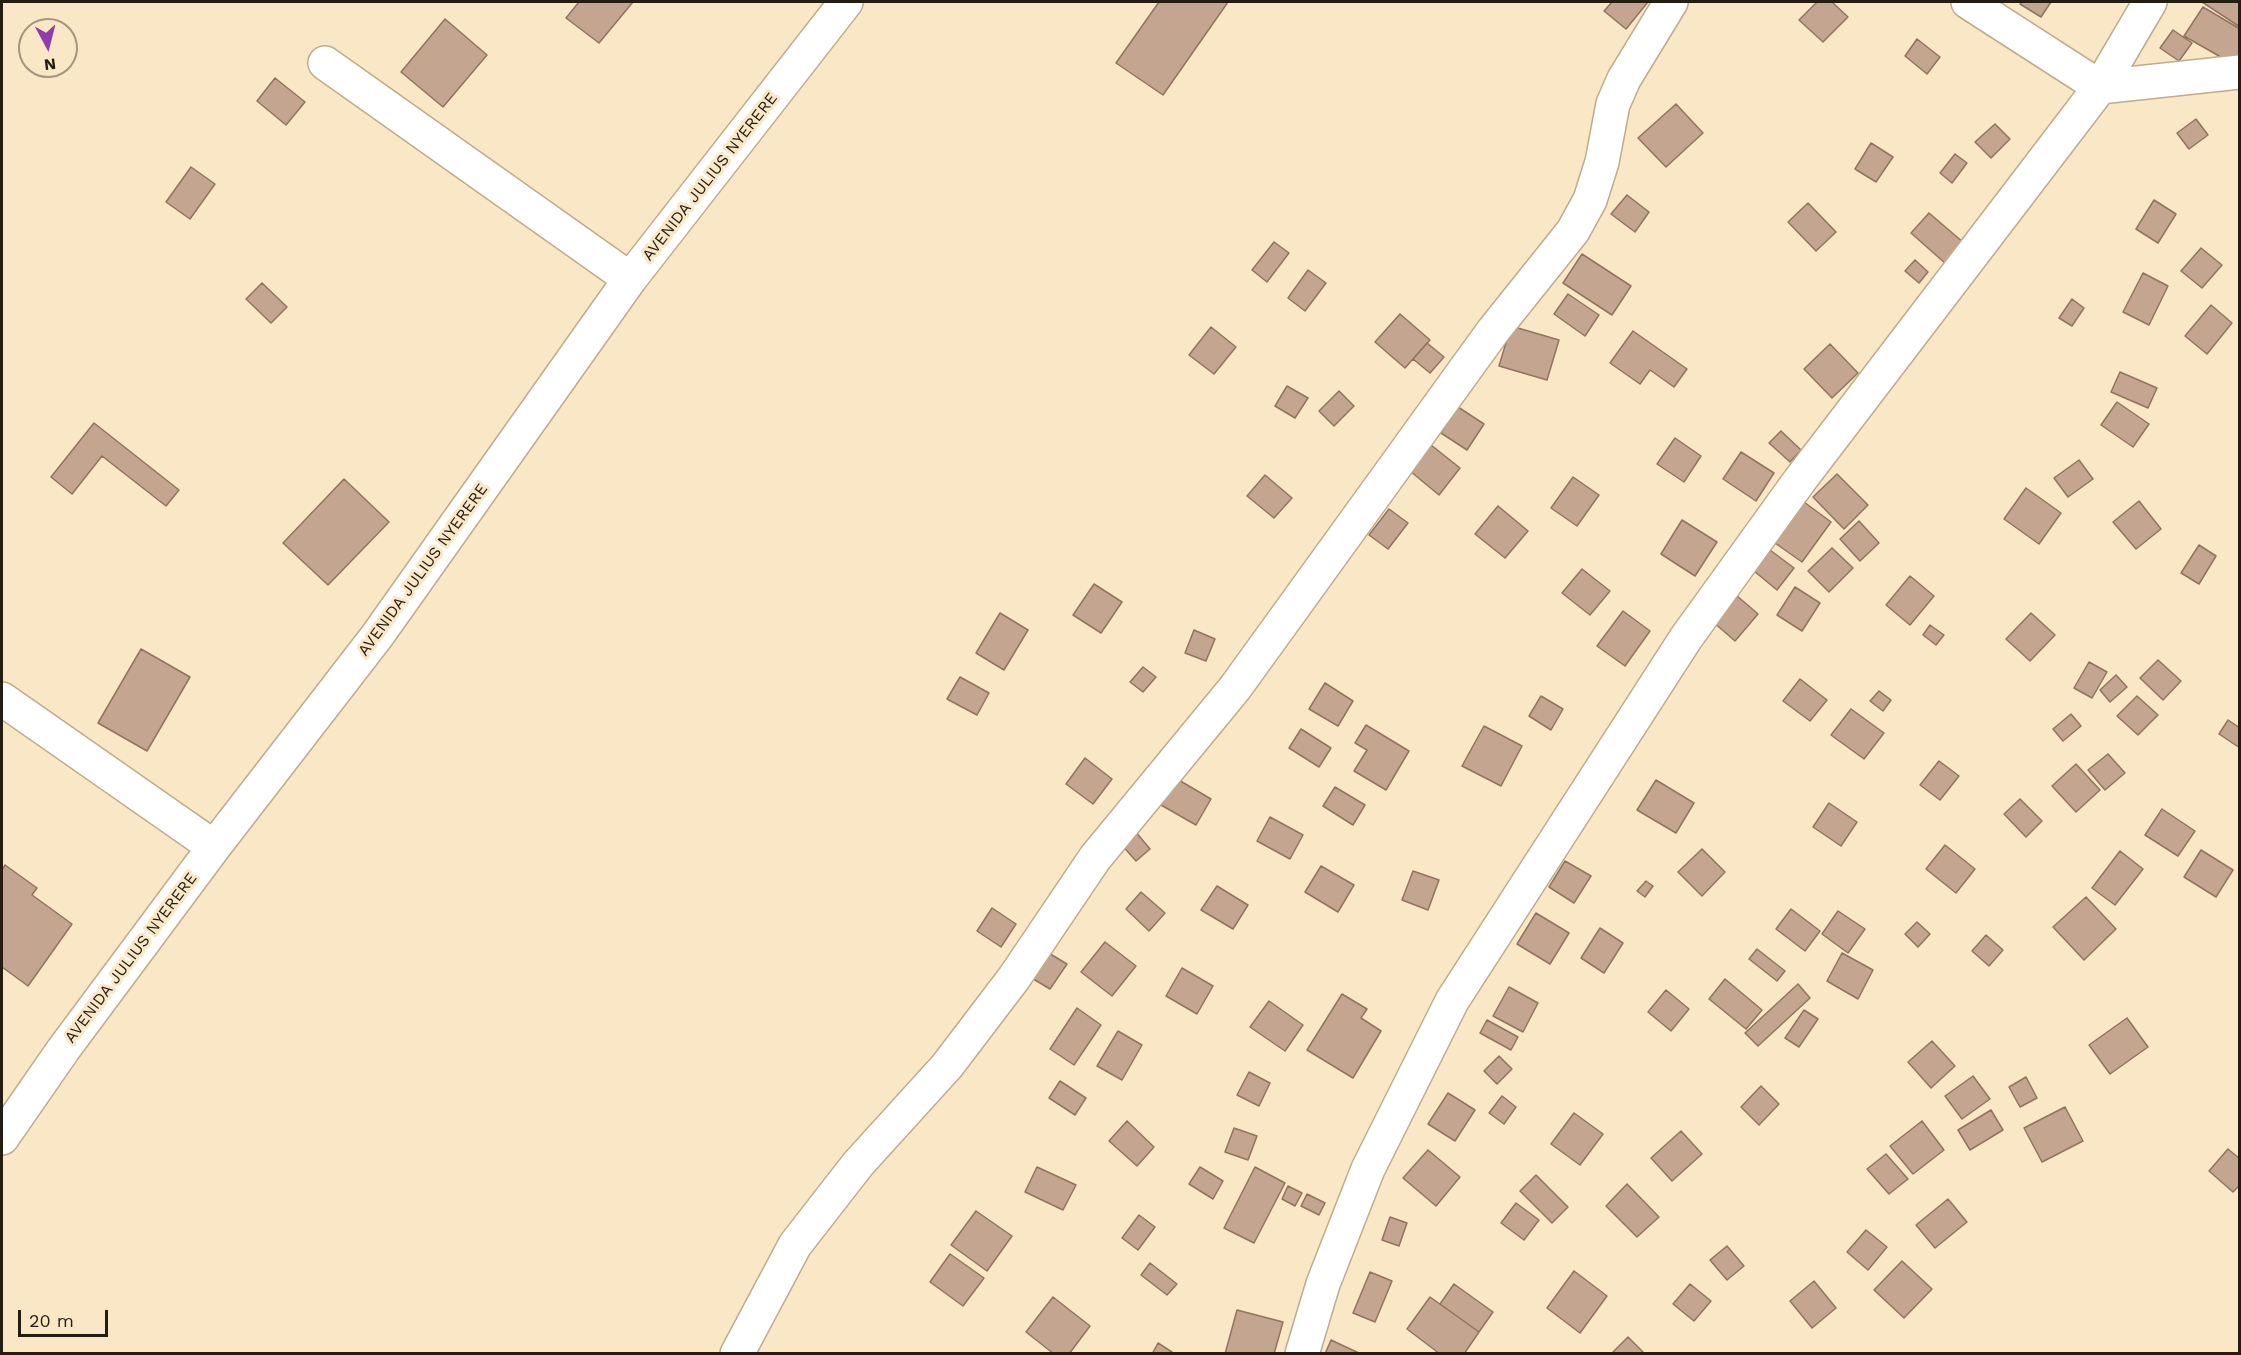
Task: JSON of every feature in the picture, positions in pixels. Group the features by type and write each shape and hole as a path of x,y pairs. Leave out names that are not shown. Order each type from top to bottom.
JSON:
{"street":[{"name":"AVENIDA JULIUS NYERERE","path":"2,1138 63,1050 214,847 377,636 630,279 846,2"},
{"path":"737,1353 795,1245 858,1164 946,1066 1014,978 1095,858 1235,688 1493,331 1573,231 1590,200 1602,162 1613,104 1624,79 1671,2"},
{"path":"1968,2 2100,87 2240,72"},
{"path":"1302,1353 1323,1284 1368,1169 1452,1001 1686,638 1800,480 2100,87 2150,2"},
{"path":"325,63 630,279"},
{"path":"2,699 214,847"}],"building":[{"path":"579,2 633,2 599,43 566,18"},
{"path":"1159,2 1228,2 1163,95 1116,63"},
{"path":"1612,2 1648,2 1626,29 1604,11"},
{"path":"1817,2 1832,2 1848,17 1823,42 1799,20"},
{"path":"2022,2 2051,2 2041,17 2020,4"},
{"path":"2202,2 2240,2 2240,27"},
{"path":"2203,7 2240,29 2240,54 2233,64 2184,36"},
{"path":"445,19 487,55 443,107 401,72"},
{"path":"2173,30 2192,43 2179,61 2160,48"},
{"path":"1917,39 1940,57 1927,74 1905,56"},
{"path":"275,78 305,102 286,125 257,101"},
{"path":"1676,104 1703,133 1666,167 1638,138"},
{"path":"2196,119 2208,135 2189,149 2177,133"},
{"path":"1995,124 2010,139 1991,158 1975,142"},
{"path":"1871,143 1893,157 1876,182 1855,169"},
{"path":"1955,154 1967,163 1952,183 1940,173"},
{"path":"191,167 215,184 190,219 166,202"},
{"path":"1627,195 1649,212 1635,232 1611,214"},
{"path":"2154,200 2176,214 2158,243 2136,229"},
{"path":"1808,203 1836,232 1816,251 1788,222"},
{"path":"1929,213 1964,243 1946,264 1911,233"},
{"path":"1274,242 1289,253 1267,282 1252,270"},
{"path":"2201,248 2222,265 2202,288 2181,271"},
{"path":"1582,254 1631,286 1612,315 1563,283"},
{"path":"1915,260 1928,272 1919,283 1905,271"},
{"path":"1308,270 1326,283 1305,311 1288,298"},
{"path":"2143,273 2168,286 2149,325 2123,312"},
{"path":"262,283 287,307 271,323 246,299"},
{"path":"1568,294 1599,315 1585,336 1554,314"},
{"path":"2072,299 2084,308 2072,326 2059,318"},
{"path":"2211,305 2232,323 2207,354 2185,336"},
{"path":"1400,314 1430,340 1405,368 1375,342"},
{"path":"1511,326 1559,340 1547,380 1499,366"},
{"path":"1211,327 1236,347 1214,374 1189,355"},
{"path":"1633,331 1687,369 1674,387 1650,370 1640,384 1610,363"},
{"path":"1427,343 1444,357 1430,373 1413,359"},
{"path":"1830,344 1858,373 1832,398 1804,369"},
{"path":"2120,372 2157,388 2148,408 2111,392"},
{"path":"1287,386 1308,398 1295,418 1275,406"},
{"path":"1339,391 1354,406 1334,426 1319,411"},
{"path":"2117,402 2149,424 2133,447 2101,425"},
{"path":"1458,407 1484,424 1467,450 1441,433"},
{"path":"94,423 179,490 166,506 102,456 72,494 51,477"},
{"path":"1781,431 1801,450 1790,462 1769,443"},
{"path":"1675,438 1701,456 1684,482 1657,464"},
{"path":"1431,445 1460,468 1439,495 1410,471"},
{"path":"1741,452 1774,473 1756,501 1723,479"},
{"path":"2079,460 2093,479 2068,497 2054,478"},
{"path":"1837,474 1868,505 1844,529 1813,497"},
{"path":"1265,475 1292,498 1274,518 1247,496"},
{"path":"1573,477 1599,495 1577,526 1551,508"},
{"path":"344,479 389,522 328,585 283,543"},
{"path":"2026,488 2061,513 2039,544 2004,519"},
{"path":"2139,501 2161,529 2136,549 2113,522"},
{"path":"1804,502 1831,522 1802,562 1775,543"},
{"path":"1498,506 1528,531 1505,558 1475,534"},
{"path":"1389,509 1408,523 1388,549 1369,535"},
{"path":"1682,520 1717,542 1695,576 1661,554"},
{"path":"1859,521 1879,543 1860,561 1840,539"},
{"path":"2199,545 2216,556 2199,584 2181,573"},
{"path":"1832,548 1853,568 1829,592 1808,571"},
{"path":"1770,550 1794,568 1777,590 1754,571"},
{"path":"1582,569 1610,591 1590,615 1562,593"},
{"path":"1910,576 1934,596 1910,625 1886,605"},
{"path":"1094,584 1122,602 1101,633 1073,615"},
{"path":"1795,587 1820,603 1802,631 1777,615"},
{"path":"1736,595 1758,614 1735,641 1712,621"},
{"path":"1623,611 1650,631 1625,666 1597,646"},
{"path":"1000,613 1028,630 1004,670 976,653"},
{"path":"2031,613 2055,635 2030,661 2006,639"},
{"path":"1930,625 1944,635 1936,645 1923,635"},
{"path":"1194,630 1215,639 1206,661 1185,653"},
{"path":"141,649 190,677 147,751 98,723"},
{"path":"2158,660 2181,681 2163,700 2140,678"},
{"path":"2089,662 2107,672 2092,698 2074,688"},
{"path":"1143,667 1156,677 1143,692 1130,682"},
{"path":"2116,675 2127,687 2110,702 2100,690"},
{"path":"960,677 989,693 977,715 947,699"},
{"path":"1800,679 1827,700 1810,721 1783,701"},
{"path":"1325,683 1353,701 1338,726 1309,709"},
{"path":"1879,691 1891,700 1883,711 1870,701"},
{"path":"1541,696 1563,709 1551,730 1529,716"},
{"path":"2137,696 2158,715 2138,735 2117,716"},
{"path":"1851,709 1884,733 1864,759 1831,735"},
{"path":"2071,714 2081,726 2063,741 2053,729"},
{"path":"2228,720 2240,728 2240,748 2219,734"},
{"path":"1366,725 1409,751 1386,790 1354,771 1367,750 1355,743"},
{"path":"1484,726 1522,746 1501,786 1462,766"},
{"path":"1301,729 1331,748 1319,767 1289,748"},
{"path":"2108,754 2125,773 2105,790 2088,770"},
{"path":"1085,758 1112,779 1093,804 1066,784"},
{"path":"1939,761 1959,776 1940,800 1920,785"},
{"path":"2076,764 2100,790 2076,812 2052,786"},
{"path":"1177,779 1211,799 1196,825 1161,805"},
{"path":"1656,780 1694,803 1676,833 1637,810"},
{"path":"1335,787 1365,805 1353,825 1323,806"},
{"path":"2020,799 2042,821 2026,837 2004,814"},
{"path":"1829,803 1857,822 1841,846 1813,827"},
{"path":"2162,809 2195,831 2178,856 2145,835"},
{"path":"1270,817 1303,835 1290,859 1257,841"},
{"path":"1135,831 1150,849 1136,861 1120,843"},
{"path":"1945,845 1975,869 1956,893 1926,869"},
{"path":"1702,849 1725,872 1702,896 1678,872"},
{"path":"2201,850 2233,870 2216,897 2184,877"},
{"path":"2120,851 2143,869 2115,905 2092,888"},
{"path":"1565,861 1591,876 1574,903 1549,887"},
{"path":"5,865 37,888 32,895 72,924 28,986 2,967 2,870"},
{"path":"1321,866 1354,885 1338,912 1305,892"},
{"path":"1413,871 1439,880 1428,910 1402,900"},
{"path":"1646,881 1653,886 1645,897 1637,891"},
{"path":"1217,886 1248,905 1233,929 1201,910"},
{"path":"1141,892 1165,913 1149,931 1126,909"},
{"path":"2086,897 2116,929 2084,960 2053,927"},
{"path":"992,908 1016,924 1001,947 977,931"},
{"path":"1791,909 1820,931 1805,951 1776,929"},
{"path":"1838,911 1865,929 1848,953 1822,934"},
{"path":"1536,913 1569,933 1550,964 1517,944"},
{"path":"1917,922 1930,934 1918,947 1905,934"},
{"path":"1600,928 1623,943 1604,973 1581,958"},
{"path":"1986,935 2003,950 1989,966 1972,951"},
{"path":"1105,942 1136,966 1112,996 1081,972"},
{"path":"1757,949 1785,971 1777,981 1749,959"},
{"path":"1047,952 1067,964 1050,989 1030,977"},
{"path":"1842,953 1873,970 1858,999 1827,981"},
{"path":"1182,968 1213,986 1197,1014 1166,996"},
{"path":"1725,979 1762,1010 1746,1029 1709,999"},
{"path":"1798,984 1810,998 1758,1046 1745,1033"},
{"path":"1509,987 1538,1003 1523,1032 1493,1016"},
{"path":"1666,990 1689,1009 1671,1031 1648,1012"},
{"path":"1342,994 1367,1009 1361,1018 1381,1031 1353,1078 1307,1050"},
{"path":"1269,1001 1303,1025 1285,1051 1250,1027"},
{"path":"1077,1008 1101,1025 1074,1065 1050,1049"},
{"path":"1804,1010 1818,1019 1799,1047 1785,1038"},
{"path":"2127,1018 2148,1047 2110,1074 2089,1045"},
{"path":"1487,1020 1518,1037 1511,1050 1480,1033"},
{"path":"1118,1031 1142,1045 1122,1080 1097,1066"},
{"path":"1932,1041 1955,1066 1931,1088 1908,1062"},
{"path":"1499,1056 1512,1069 1497,1084 1484,1071"},
{"path":"1249,1072 1270,1083 1259,1106 1237,1095"},
{"path":"1973,1076 1990,1099 1962,1119 1945,1096"},
{"path":"2026,1077 2037,1098 2020,1107 2009,1087"},
{"path":"1060,1081 1086,1098 1075,1115 1049,1098"},
{"path":"1761,1086 1779,1104 1759,1125 1741,1107"},
{"path":"1448,1093 1475,1110 1455,1141 1428,1124"},
{"path":"1502,1096 1516,1107 1504,1124 1489,1113"},
{"path":"2065,1107 2083,1141 2042,1162 2024,1128"},
{"path":"1991,1110 2003,1130 1970,1150 1958,1130"},
{"path":"1574,1113 1603,1134 1580,1165 1551,1144"},
{"path":"1127,1121 1154,1147 1137,1166 1109,1141"},
{"path":"1922,1121 1944,1150 1913,1174 1890,1146"},
{"path":"1234,1128 1257,1136 1248,1160 1225,1152"},
{"path":"1681,1131 1702,1154 1672,1181 1651,1158"},
{"path":"2228,1149 2240,1159 2240,1185 2233,1192 2209,1171"},
{"path":"1428,1150 1460,1177 1436,1206 1403,1178"},
{"path":"1886,1154 1908,1179 1889,1194 1867,1169"},
{"path":"1037,1167 1076,1185 1063,1210 1025,1192"},
{"path":"1200,1167 1223,1181 1213,1199 1189,1184"},
{"path":"1255,1167 1285,1183 1254,1243 1224,1228"},
{"path":"1536,1175 1568,1207 1552,1223 1520,1191"},
{"path":"1627,1184 1659,1217 1637,1237 1606,1206"},
{"path":"1288,1186 1302,1193 1295,1206 1282,1199"},
{"path":"1307,1194 1325,1203 1319,1215 1301,1206"},
{"path":"1948,1199 1967,1222 1935,1248 1916,1225"},
{"path":"1516,1203 1539,1220 1524,1240 1501,1223"},
{"path":"976,1211 1012,1236 987,1271 951,1245"},
{"path":"1139,1215 1155,1227 1138,1250 1122,1238"},
{"path":"1390,1217 1407,1223 1399,1246 1382,1240"},
{"path":"1866,1230 1887,1247 1868,1270 1847,1252"},
{"path":"1727,1246 1744,1266 1727,1280 1710,1260"},
{"path":"950,1254 984,1278 963,1306 930,1282"},
{"path":"1902,1261 1932,1289 1904,1318 1874,1290"},
{"path":"1150,1263 1177,1284 1167,1295 1141,1275"},
{"path":"1574,1271 1607,1296 1580,1333 1547,1308"},
{"path":"1370,1272 1392,1281 1375,1322 1353,1313"},
{"path":"1814,1281 1836,1308 1812,1328 1790,1301"},
{"path":"1454,1284 1493,1312 1479,1332 1440,1304"},
{"path":"1690,1284 1711,1301 1694,1321 1673,1304"},
{"path":"1053,1297 1090,1326 1069,1354 1054,1354 1026,1332"},
{"path":"1430,1297 1479,1332 1464,1354 1440,1354 1407,1329"},
{"path":"1237,1310 1283,1322 1274,1354 1225,1354"},
{"path":"1628,1337 1645,1354 1611,1354"},
{"path":"1331,1340 1361,1354 1325,1354"},
{"path":"1158,1343 1175,1354 1152,1354"}]}
